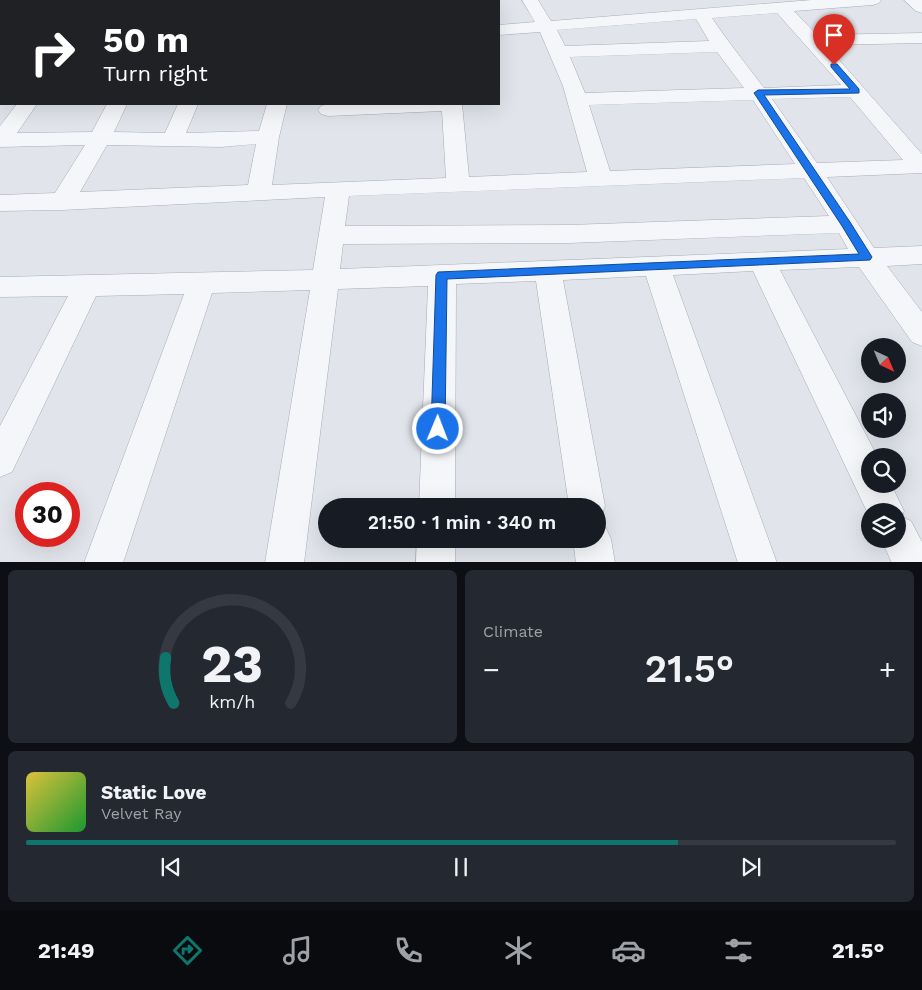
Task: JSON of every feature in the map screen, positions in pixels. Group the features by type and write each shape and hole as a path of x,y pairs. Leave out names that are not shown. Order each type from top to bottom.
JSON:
{"street":[{"path":"535,0 560,52 578,100 600,179"},
{"path":"500,30 873,0"},
{"path":"912,0 922,8"},
{"path":"781,7 921,166"},
{"path":"702,15 721,46 728,52 758,93 847,224 866,257 922,334"},
{"path":"812,40 922,38"},
{"path":"560,52 721,46"},
{"path":"578,100 856,91"},
{"path":"1,140 26,105"},
{"path":"62,202 100,138 116,105"},
{"path":"172,140 188,105"},
{"path":"259,194 268,137 277,105"},
{"path":"328,110 416,105"},
{"path":"452,105 458,185"},
{"path":"1,140 100,138 221,140 268,137"},
{"path":"0,203 921,166"},
{"path":"284,562 338,190"},
{"path":"332,235 569,234 847,224"},
{"path":"0,287 442,275 922,255"},
{"path":"762,262 861,461"},
{"path":"657,267 758,562"},
{"path":"548,271 586,498"},
{"path":"437,498 442,275"},
{"path":"103,562 202,283"},
{"path":"0,461 87,286"},
{"path":"435,562 436,548"},
{"path":"594,548 596,562"},
{"path":"905,548 912,562"}],"route":[{"path":"438,429 442,275 866,257 847,224 758,93 856,91 834,65"}]}
